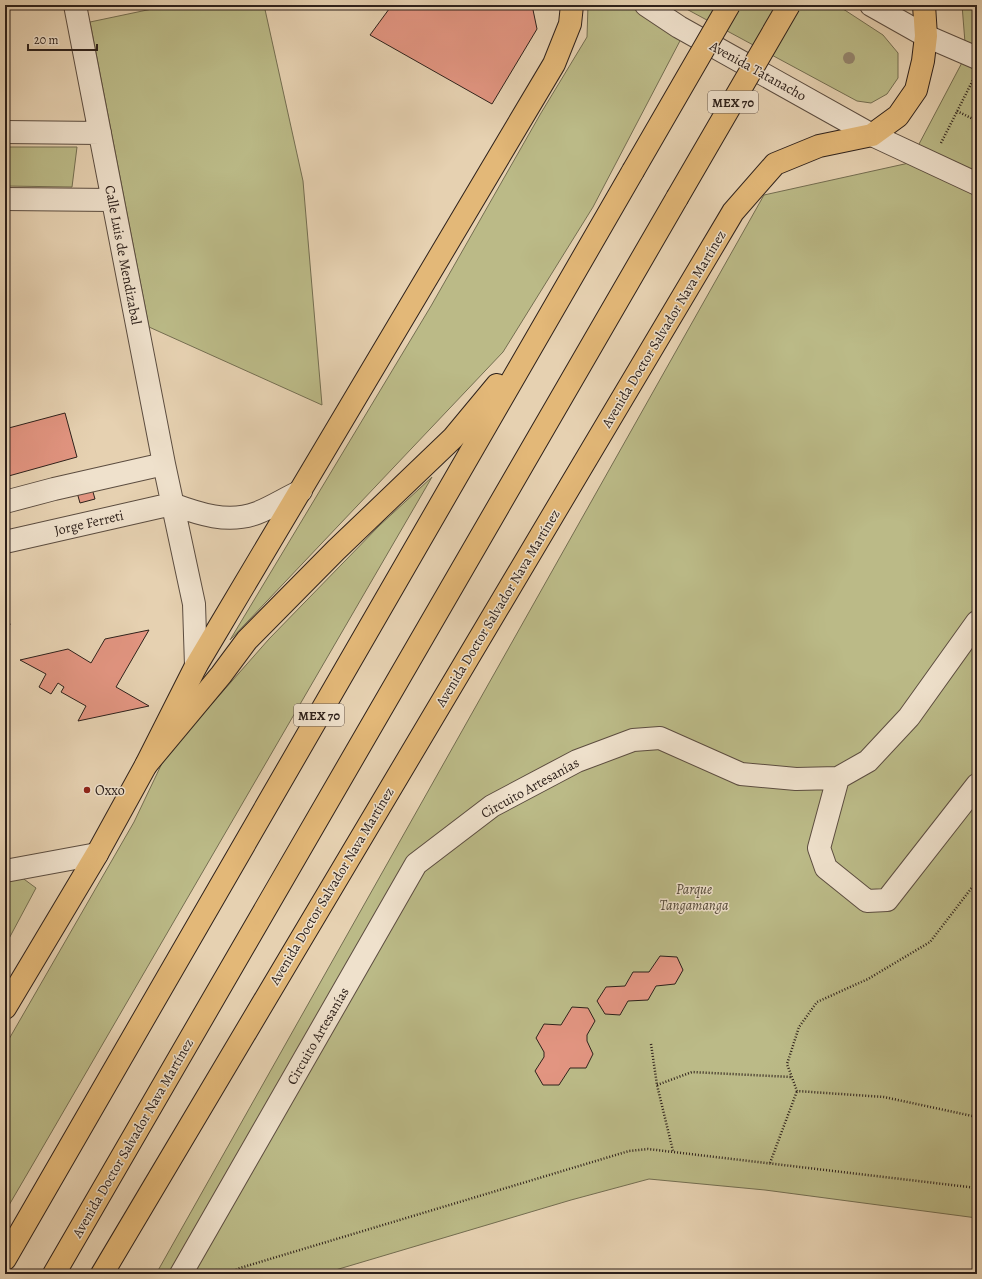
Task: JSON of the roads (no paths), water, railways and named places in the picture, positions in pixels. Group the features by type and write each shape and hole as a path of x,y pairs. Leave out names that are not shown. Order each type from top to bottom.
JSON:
{"main road":[{"path":"5,1008 97,854 146,765 196,666 554,64 570,24 572,5"},
{"name":"MEX 70","path":"5,1259 729,5"},
{"name":"Avenida Doctor Salvador Nava Martínez","path":"54,1274 789,5"},
{"name":"Avenida Doctor Salvador Nava Martínez","path":"102,1274 733,212 775,164 819,146 872,135 898,116 916,90 926,36 924,5"},
{"path":"146,765 221,676 247,640 336,550 453,438 535,340"}],"street":[{"name":"Calle Luis de Mendizabal","path":"75,5 164,464 194,604 196,666"},
{"name":"Avenida Tatanacho","path":"646,5 679,27 872,135 977,184"},
{"path":"871,5 926,36 975,68"},
{"path":"5,132 100,133"},
{"path":"5,199 112,200"},
{"path":"5,502 54,489 164,464"},
{"path":"172,504 202,515 228,518 255,514 301,491"},
{"name":"Jorge Ferreti","path":"5,542 172,504"},
{"name":"Circuito Artesanías","path":"181,1274 416,864 492,806 577,761 633,740 660,738 741,774 796,779 838,778 868,761 909,717 977,622"},
{"path":"838,778 819,848 826,868 867,901 887,900 977,785"},
{"path":"5,871 97,854"}],"place":[{"name":"Oxxo","path":"87,790"}],"park label":[{"name":"Parque Tangamanga","path":"694,898"}]}
